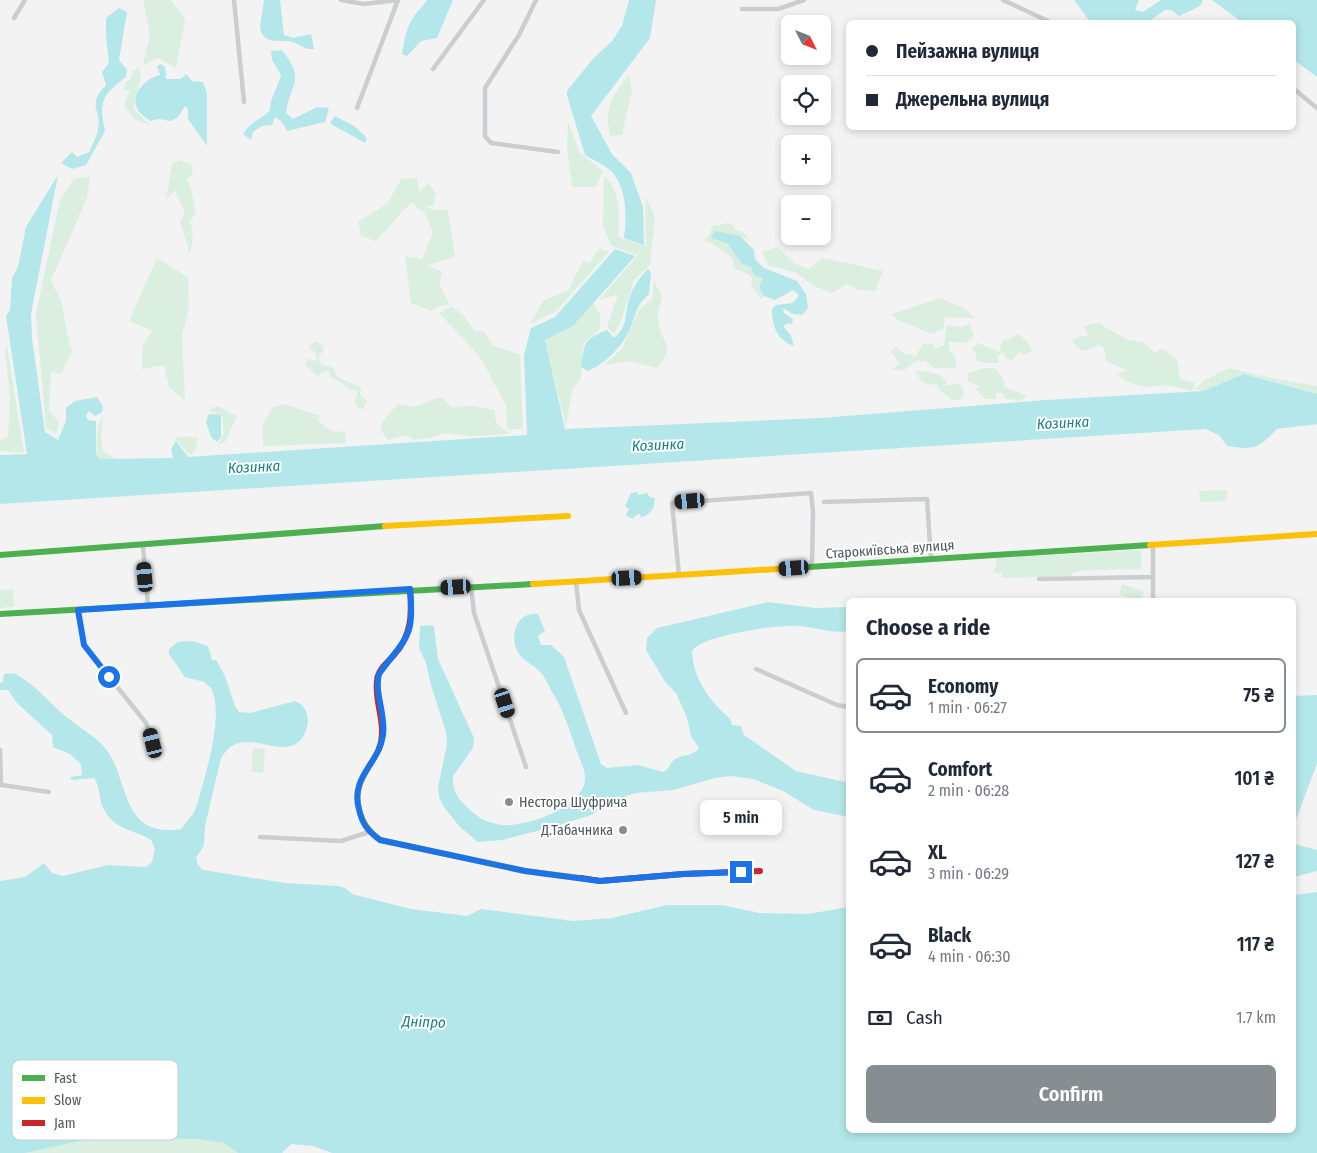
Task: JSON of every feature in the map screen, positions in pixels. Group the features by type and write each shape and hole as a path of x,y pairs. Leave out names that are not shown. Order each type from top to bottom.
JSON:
{"street":[{"path":"14,18 25,0"},
{"path":"234,0 244,102"},
{"path":"341,0 364,4 398,0 357,108"},
{"path":"433,69 484,0"},
{"path":"536,0 519,35 485,88 485,136 491,143 558,152"},
{"path":"742,9 778,9 804,0"},
{"path":"1003,0 1046,20"},
{"path":"1296,92 1317,108"},
{"path":"679,575 672,503 783,494 812,493 812,567"},
{"path":"824,502 927,499 931,559"},
{"path":"0,555 328,529 568,516"},
{"name":"Старокиївська вулиця","path":"0,614 410,589 576,582 1317,534"},
{"path":"1153,545 1153,598"},
{"path":"143,546 148,605"},
{"path":"1039,579 1152,578"},
{"path":"576,582 579,610 626,713"},
{"path":"471,586 474,613 526,767"},
{"path":"410,589 412,623 408,634 379,674 377,681 384,720 381,745 358,784 356,798 362,822 370,832 380,840 477,861 525,871 600,881 683,874 760,871"},
{"path":"78,610 84,645 146,723 153,743"},
{"path":"756,669 837,705 846,706"},
{"path":"0,750 1,785 49,792"},
{"path":"260,837 341,841 370,832"}],"green space":[{"path":"143,0 171,0 185,20 176,68 159,58 143,65 150,35"},
{"path":"139,68 141,77 133,108 151,126 135,119 124,106 130,90 124,90 125,83 131,78 133,71"},
{"path":"629,75 632,90 622,135 610,136 608,118 610,103"},
{"path":"568,122 580,153 603,171 596,187 572,187 567,149"},
{"path":"178,160 191,164 193,173 187,180 191,188 196,212 190,221 193,234 188,254 188,246 180,223 185,212 175,191 166,199 172,164"},
{"path":"90,176 87,198 51,280 62,302 72,351 61,374 51,372 49,410 59,423 56,434 46,427 36,314 60,200 74,179"},
{"path":"604,176 614,189 618,204 618,237 646,246 645,196 655,216 650,265 634,280 621,321 614,334 607,327 618,295 599,300 638,255 611,246 603,225"},
{"path":"417,178 419,192 428,183 436,194 433,206 424,206 434,210 448,210 455,257 428,265 442,272 439,284 450,305 442,305 431,311 411,303 405,256 422,259 433,233 425,213 411,202 376,241 361,236 358,222 388,203 401,179"},
{"path":"724,223 733,225 735,230 743,232 749,240 740,236 727,243 742,264 752,267 763,278 759,287 764,296 761,299 751,286 752,279 750,275 733,268 733,259 719,248 703,240 709,236 712,225 719,226"},
{"path":"777,247 796,264 809,269 823,258 883,271 875,291 858,290 847,284 832,293 812,285 797,273 768,265 762,252"},
{"path":"600,248 609,252 555,312 530,324 543,301 568,290 583,261 589,263"},
{"path":"157,258 188,277 189,309 182,335 185,401 169,387 164,365 142,369 142,347 152,331 129,321"},
{"path":"654,281 662,296 658,317 667,349 663,360 657,368 629,361 604,365 622,349 639,310 652,299"},
{"path":"940,298 965,309 975,318 945,317 943,329 931,334 898,320 892,314"},
{"path":"593,303 600,315 600,329 583,344 581,378 572,390 566,427 545,340 573,326"},
{"path":"452,306 464,316 475,332 483,331 494,346 520,355 523,429 507,429 506,405 480,357 439,313"},
{"path":"1098,323 1128,340 1143,342 1155,353 1162,348 1177,359 1180,379 1195,383 1192,391 1166,385 1147,387 1130,383 1117,375 1126,370 1106,361 1105,350 1100,345 1085,351 1077,348 1072,339 1088,335 1084,326"},
{"path":"970,324 974,335 965,343 949,342 949,351 955,356 957,368 934,368 926,361 916,361 903,371 892,369 900,363 890,351 896,347 906,355 912,354 915,357 923,344 933,344 935,349 944,345 947,325 961,327"},
{"path":"1018,334 1026,340 1032,351 1024,355 1020,351 1011,361 1005,357 1003,352 997,356 999,363 986,363 975,360 977,354 972,349 978,343 999,352 1003,339 1009,340"},
{"path":"315,341 322,344 324,351 318,356 321,364 333,368 338,377 362,388 360,394 367,401 363,409 358,407 355,402 358,390 348,388 331,378 329,371 323,372 318,377 305,365 308,358 317,362 315,352 309,347"},
{"path":"7,345 24,453 0,451 0,440 8,437 10,398 5,351"},
{"path":"985,368 995,368 1004,380 1004,387 1028,396 1019,401 1005,398 1002,393 996,393 996,399 985,399 975,388 982,388 968,381 967,374"},
{"path":"1229,368 1317,386 1317,396 1315,393 1244,374 1203,391 1196,389 1205,380"},
{"path":"915,371 939,375 946,380 946,385 959,384 964,389 963,397 959,400 952,400 938,389 937,384 923,382"},
{"path":"441,397 452,407 471,406 494,410 497,424 510,434 472,436 444,433 415,440 406,435 388,440 381,430 382,422 398,404 414,407"},
{"path":"285,404 320,416 318,420 330,430 336,432 345,431 346,443 263,446 263,425 272,408"},
{"path":"218,406 237,416 225,442 218,445 224,433 222,416 209,410"},
{"path":"103,415 101,438 103,451 116,459 100,459 96,455 98,425"},
{"path":"184,436 198,438 195,452 190,455 174,438"},
{"path":"1227,490 1227,501 1200,502 1199,491"},
{"path":"1141,550 1141,569 1085,570 1073,573 1071,576 1002,578 1002,573 994,573 996,558"},
{"path":"1122,584 1144,591 1142,598 1119,595"},
{"path":"13,589 14,607 0,608 0,590"},
{"path":"253,748 265,749 263,773 251,772"},
{"path":"178,1138 203,1139 230,1146 238,1153 25,1153 80,1141 178,1140"}],"water":[{"path":"264,0 280,0 284,35 293,38 311,34 314,49 307,49 292,42 272,40 264,37 260,27"},
{"path":"427,0 453,0 437,38 421,41 407,56 402,54 410,23"},
{"path":"629,0 656,0 650,38 591,116 612,154 631,173 643,207 644,245 624,238 626,221 625,203 621,187 609,169 585,155 567,95 567,91 592,60 612,41 622,26"},
{"path":"1074,0 1139,0 1135,10 1143,12 1161,0 1203,0 1200,6 1179,16 1171,10 1165,10 1151,20 1088,19"},
{"path":"1212,0 1317,0 1317,77 1296,61 1296,20 1239,20"},
{"path":"119,8 127,12 119,60 127,70 126,77 111,89 104,100 102,113 105,131 86,165 72,169 61,163 72,152 77,157 89,152 97,135 99,123 96,108 97,98 106,85 102,72 109,63 106,18"},
{"path":"282,50 295,75 286,113 293,119 317,107 329,108 325,122 287,131 282,122 275,117 272,125 262,126 253,132 251,140 243,134 250,125 270,110 271,101 281,75 272,60 271,51"},
{"path":"161,64 165,67 166,79 181,79 186,74 192,81 203,82 207,93 207,146 188,119 188,109 185,106 178,117 171,121 159,119 150,121 138,110 136,104 137,93 149,79 160,75 157,66"},
{"path":"335,116 354,126 367,138 365,143 331,124"},
{"name":"Козинка","path":"58,175 31,314 32,338 45,432 58,440 66,421 66,408 75,401 97,397 103,406 102,412 95,416 89,411 86,416 88,420 96,421 96,455 100,459 173,458 171,449 176,441 188,457 527,435 524,355 531,328 555,317 615,249 635,256 573,326 545,340 565,429 821,418 1046,400 1203,391 1244,374 1317,394 1317,424 1277,429 1265,441 1250,448 1227,446 1219,435 1205,429 0,504 0,455 27,454 6,316 10,310 12,278 18,267 26,227"},
{"path":"715,231 740,236 754,250 755,259 764,268 797,281 806,294 808,308 802,315 793,314 783,308 784,313 793,319 792,324 788,323 783,326 791,336 794,346 783,340 774,327 772,309 776,305 793,303 799,295 793,290 775,300 764,296 759,287 763,278 755,276 751,267 742,264 727,243 711,238"},
{"path":"648,269 651,273 649,294 638,308 622,343 612,355 594,368 588,371 581,367 584,347 589,340 607,330 614,338 622,329 631,295 637,283"},
{"path":"209,414 221,415 221,437 217,442 211,437 206,422"},
{"path":"637,492 638,495 647,493 650,497 655,498 655,502 651,511 641,518 640,514 636,515 633,519 626,516 629,509 625,506 631,493"},
{"path":"768,602 815,608 846,607 846,631 836,632 789,626 759,629 710,640 698,645 692,651 699,680 709,697 730,719 732,725 741,726 744,735 796,771 846,782 846,816 814,810 783,791 753,779 731,776 715,778 673,790 636,793 617,799 591,815 502,840 478,842 459,826 444,807 439,797 438,788 447,744 446,732 426,663 419,648 420,626 432,625 434,627 438,659 474,738 473,748 453,776 453,785 456,793 470,810 482,819 502,825 525,823 539,819 565,807 582,789 585,778 583,767 562,711 545,678 518,653 514,636 515,629 521,619 531,614 538,614 545,631 538,636 541,645 551,645 564,657 601,764 607,768 638,765 663,772 674,760 694,753 699,748 691,736 687,718 676,693 666,683 646,650 647,638 657,628"},
{"name":"Дніпро","path":"192,641 208,646 212,660 216,660 225,676 235,706 239,712 250,713 295,701 304,708 308,720 304,735 291,746 239,743 231,747 221,758 205,826 204,845 196,858 198,865 203,870 285,883 338,886 345,888 352,894 411,909 467,916 481,909 573,921 612,918 667,905 722,905 759,913 808,914 846,908 846,1133 1296,1133 1296,895 1317,892 1317,1153 332,1153 313,1146 291,1144 282,1153 238,1153 224,1143 200,1139 178,1139 178,1060 12,1060 12,1140 95,1140 80,1141 25,1153 0,1153 0,881 25,877 44,863 52,873 63,876 108,865 146,867 152,862 155,849 151,840 118,825 107,815 94,778 71,780 71,777 82,775 81,764 70,754 53,747 52,735 17,703 8,690 0,690 0,683 3,682 4,674 14,673 30,684 65,716 94,737 113,760 129,803 136,815 146,825 161,830 181,829 193,814 197,805 209,762 216,714 215,700 211,688 204,682 185,677 169,654 169,649 178,642"},
{"path":"1317,695 1317,763 1296,820 1296,696"},
{"path":"1296,845 1317,850 1317,871 1296,876"}],"traffic: fast":[{"path":"0,555 385,526"},
{"path":"778,569 1150,545"},
{"path":"0,614 533,584"}],"traffic: slow":[{"path":"385,526 568,516"},
{"path":"1150,545 1317,534"},
{"path":"533,584 778,569"},
{"path":"379,749 359,786 358,803 367,827 380,840 525,871 581,878"}],"traffic: jam":[{"path":"379,749 382,723 377,698 377,680 381,669 400,647 408,632 411,616 410,589"},
{"path":"581,878 600,881 683,874 760,871"}],"place":[{"name":"Нестора Шуфрича","path":"509,802"},
{"name":"Д.Табачника","path":"623,830"}],"route":[{"path":"109,677 84,645 78,610 410,589 412,623 402,645 379,674 377,681 384,720 381,745 358,784 356,798 362,822 370,832 380,840 477,861 525,871 600,881 683,874 741,872"}]}
